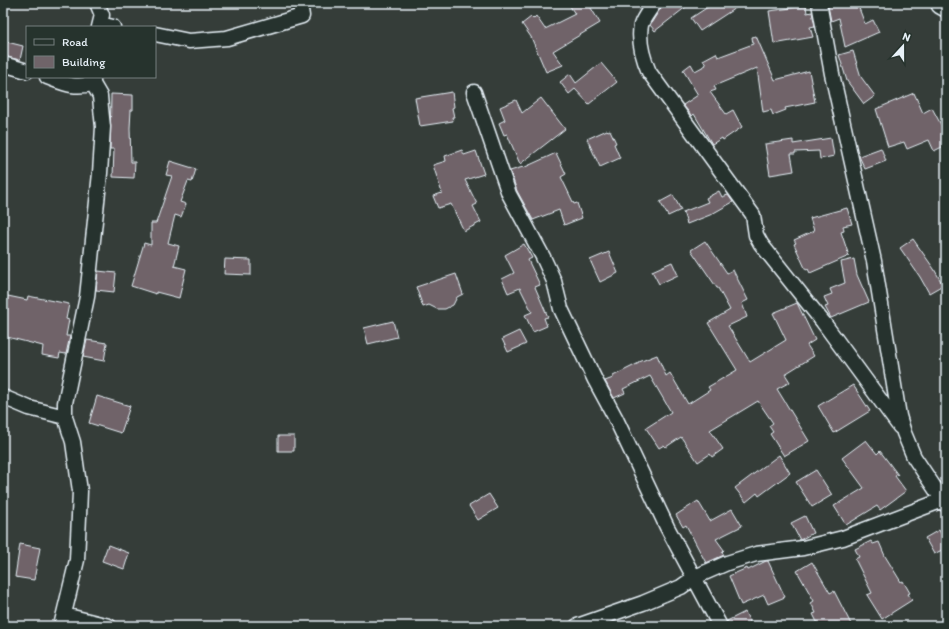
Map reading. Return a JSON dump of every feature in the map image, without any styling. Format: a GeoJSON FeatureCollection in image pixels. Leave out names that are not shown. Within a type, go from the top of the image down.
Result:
{"type":"FeatureCollection","features":[{"type":"Feature","properties":{"kind":"street"},"geometry":{"type":"LineString","coordinates":[[97,3],[102,15],[104,26]]}},
{"type":"Feature","properties":{"kind":"street"},"geometry":{"type":"LineString","coordinates":[[156,34],[189,41],[227,38],[302,16],[300,3]]}},
{"type":"Feature","properties":{"kind":"street"},"geometry":{"type":"LineString","coordinates":[[654,3],[642,24],[640,42],[643,59],[649,72],[753,215],[756,235],[761,244],[823,322],[904,433]]}},
{"type":"Feature","properties":{"kind":"street"},"geometry":{"type":"LineString","coordinates":[[577,626],[643,603],[682,587],[695,577],[728,563],[756,554],[803,548],[843,538],[944,503],[914,457],[899,416],[874,261],[832,74],[819,3]]}},
{"type":"Feature","properties":{"kind":"street"},"geometry":{"type":"LineString","coordinates":[[938,3],[939,6],[946,10]]}},
{"type":"Feature","properties":{"kind":"street"},"geometry":{"type":"LineString","coordinates":[[3,64],[26,71]]}},
{"type":"Feature","properties":{"kind":"street"},"geometry":{"type":"LineString","coordinates":[[50,78],[69,85],[80,87],[93,81],[100,96],[102,108],[103,127],[100,173],[87,297],[65,403],[65,417],[73,442],[80,491],[77,560],[62,621],[109,626]]}},
{"type":"Feature","properties":{"kind":"street"},"geometry":{"type":"LineString","coordinates":[[474,92],[509,194],[544,257],[554,281],[561,309],[595,380],[615,417],[666,526],[695,577],[720,626]]}},
{"type":"Feature","properties":{"kind":"street"},"geometry":{"type":"LineString","coordinates":[[3,397],[29,408],[65,417]]}},
{"type":"Feature","properties":{"kind":"building"},"geometry":{"type":"Polygon","coordinates":[[[568,3],[588,3],[600,23],[553,51],[563,65],[546,72],[531,37],[522,24],[531,17],[533,19],[536,16],[545,29],[575,14],[568,3]]]}},
{"type":"Feature","properties":{"kind":"building"},"geometry":{"type":"Polygon","coordinates":[[[668,3],[691,3],[655,31],[650,25],[660,9],[668,3]]]}},
{"type":"Feature","properties":{"kind":"building"},"geometry":{"type":"Polygon","coordinates":[[[714,3],[743,3],[700,31],[691,18],[714,3]]]}},
{"type":"Feature","properties":{"kind":"building"},"geometry":{"type":"Polygon","coordinates":[[[838,3],[857,3],[865,24],[873,20],[879,32],[845,47],[839,18],[831,21],[828,6],[838,3]]]}},
{"type":"Feature","properties":{"kind":"building"},"geometry":{"type":"Polygon","coordinates":[[[806,6],[807,13],[812,12],[815,26],[810,27],[813,37],[774,44],[769,11],[806,6]]]}},
{"type":"Feature","properties":{"kind":"building"},"geometry":{"type":"Polygon","coordinates":[[[756,36],[775,80],[809,71],[815,102],[785,108],[786,110],[773,115],[771,110],[763,112],[757,68],[714,86],[716,90],[710,92],[726,114],[733,110],[742,127],[723,140],[722,138],[712,144],[694,114],[692,116],[683,105],[698,95],[683,70],[691,64],[695,71],[706,65],[703,60],[716,53],[718,57],[753,44],[752,37],[756,36]]]}},
{"type":"Feature","properties":{"kind":"building"},"geometry":{"type":"Polygon","coordinates":[[[3,41],[23,46],[20,60],[3,56],[3,41]]]}},
{"type":"Feature","properties":{"kind":"building"},"geometry":{"type":"Polygon","coordinates":[[[853,51],[861,77],[875,96],[864,104],[847,81],[839,55],[853,51]]]}},
{"type":"Feature","properties":{"kind":"building"},"geometry":{"type":"Polygon","coordinates":[[[601,63],[617,82],[589,104],[575,89],[569,94],[560,82],[570,74],[576,83],[601,63]]]}},
{"type":"Feature","properties":{"kind":"building"},"geometry":{"type":"Polygon","coordinates":[[[452,92],[454,107],[452,108],[454,117],[452,117],[453,121],[420,126],[415,98],[452,92]]]}},
{"type":"Feature","properties":{"kind":"building"},"geometry":{"type":"Polygon","coordinates":[[[914,93],[923,113],[932,108],[946,134],[946,145],[934,151],[929,140],[907,149],[904,142],[888,147],[876,109],[914,93]]]}},
{"type":"Feature","properties":{"kind":"building"},"geometry":{"type":"Polygon","coordinates":[[[111,94],[133,95],[133,110],[131,110],[130,128],[131,162],[135,162],[134,178],[113,177],[114,149],[110,149],[111,94]]]}},
{"type":"Feature","properties":{"kind":"building"},"geometry":{"type":"Polygon","coordinates":[[[541,98],[565,129],[520,164],[507,134],[504,135],[499,123],[505,120],[500,107],[516,100],[522,113],[541,98]]]}},
{"type":"Feature","properties":{"kind":"building"},"geometry":{"type":"Polygon","coordinates":[[[610,130],[616,143],[614,144],[620,158],[600,167],[587,139],[610,130]]]}},
{"type":"Feature","properties":{"kind":"building"},"geometry":{"type":"Polygon","coordinates":[[[831,138],[834,156],[820,159],[819,151],[795,152],[795,154],[791,154],[794,171],[770,175],[765,144],[793,140],[793,144],[831,138]]]}},
{"type":"Feature","properties":{"kind":"building"},"geometry":{"type":"Polygon","coordinates":[[[881,148],[886,161],[865,169],[859,156],[881,148]]]}},
{"type":"Feature","properties":{"kind":"building"},"geometry":{"type":"Polygon","coordinates":[[[462,150],[464,155],[476,151],[484,174],[465,180],[477,204],[473,206],[481,222],[464,231],[451,204],[438,208],[433,196],[442,193],[433,165],[446,161],[445,156],[462,150]]]}},
{"type":"Feature","properties":{"kind":"building"},"geometry":{"type":"Polygon","coordinates":[[[556,153],[566,174],[561,177],[574,204],[577,203],[582,218],[564,225],[559,210],[533,220],[517,191],[510,171],[523,168],[556,153]]]}},
{"type":"Feature","properties":{"kind":"building"},"geometry":{"type":"Polygon","coordinates":[[[170,161],[196,169],[192,182],[188,181],[180,202],[186,204],[181,217],[175,215],[168,243],[179,246],[174,266],[186,269],[179,298],[156,292],[156,294],[131,286],[144,243],[151,245],[151,223],[156,223],[172,176],[166,175],[170,161]]]}},
{"type":"Feature","properties":{"kind":"building"},"geometry":{"type":"Polygon","coordinates":[[[719,191],[722,197],[728,195],[733,202],[710,215],[687,224],[683,212],[708,202],[706,198],[719,191]]]}},
{"type":"Feature","properties":{"kind":"building"},"geometry":{"type":"Polygon","coordinates":[[[673,195],[681,210],[668,216],[660,202],[673,195]]]}},
{"type":"Feature","properties":{"kind":"building"},"geometry":{"type":"Polygon","coordinates":[[[847,208],[852,224],[843,226],[844,231],[841,232],[849,256],[810,273],[808,269],[806,270],[794,244],[796,243],[794,240],[814,231],[810,218],[847,208]]]}},
{"type":"Feature","properties":{"kind":"building"},"geometry":{"type":"Polygon","coordinates":[[[913,239],[934,269],[943,285],[929,293],[900,248],[913,239]]]}},
{"type":"Feature","properties":{"kind":"building"},"geometry":{"type":"Polygon","coordinates":[[[705,241],[727,273],[733,270],[748,300],[742,303],[747,317],[728,326],[750,362],[786,340],[773,313],[797,303],[815,340],[807,345],[814,356],[785,374],[790,382],[777,389],[809,441],[784,456],[770,434],[773,432],[769,426],[773,423],[758,401],[710,430],[723,449],[712,457],[710,454],[698,462],[681,437],[666,447],[664,445],[659,448],[646,428],[671,412],[650,376],[623,389],[625,393],[614,398],[605,381],[613,378],[613,376],[639,362],[657,355],[666,376],[670,373],[688,404],[710,390],[708,387],[737,370],[708,323],[730,310],[718,288],[691,250],[705,241]]]}},
{"type":"Feature","properties":{"kind":"building"},"geometry":{"type":"Polygon","coordinates":[[[524,244],[532,258],[528,260],[540,285],[535,287],[548,317],[544,318],[547,326],[533,332],[525,315],[532,312],[520,288],[508,293],[502,279],[514,273],[505,255],[524,244]]]}},
{"type":"Feature","properties":{"kind":"building"},"geometry":{"type":"Polygon","coordinates":[[[609,252],[618,273],[600,282],[590,260],[609,252]]]}},
{"type":"Feature","properties":{"kind":"building"},"geometry":{"type":"Polygon","coordinates":[[[225,259],[251,260],[251,275],[224,274],[225,259]]]}},
{"type":"Feature","properties":{"kind":"building"},"geometry":{"type":"Polygon","coordinates":[[[854,259],[857,275],[869,302],[831,318],[825,307],[828,306],[824,297],[832,294],[830,289],[845,283],[841,262],[854,259]]]}},
{"type":"Feature","properties":{"kind":"building"},"geometry":{"type":"Polygon","coordinates":[[[672,262],[678,275],[659,284],[652,271],[672,262]]]}},
{"type":"Feature","properties":{"kind":"building"},"geometry":{"type":"Polygon","coordinates":[[[98,271],[116,273],[114,292],[96,290],[98,271]]]}},
{"type":"Feature","properties":{"kind":"building"},"geometry":{"type":"Polygon","coordinates":[[[456,274],[463,294],[457,297],[453,305],[445,309],[437,309],[429,305],[423,307],[416,287],[456,274]]]}},
{"type":"Feature","properties":{"kind":"building"},"geometry":{"type":"Polygon","coordinates":[[[3,295],[27,300],[28,296],[69,304],[66,319],[69,320],[66,336],[70,336],[66,354],[60,353],[59,358],[42,355],[43,346],[3,336],[3,295]]]}},
{"type":"Feature","properties":{"kind":"building"},"geometry":{"type":"Polygon","coordinates":[[[393,321],[397,337],[368,344],[364,328],[393,321]]]}},
{"type":"Feature","properties":{"kind":"building"},"geometry":{"type":"Polygon","coordinates":[[[519,331],[526,344],[508,352],[502,339],[519,331]]]}},
{"type":"Feature","properties":{"kind":"building"},"geometry":{"type":"Polygon","coordinates":[[[87,340],[107,343],[104,361],[83,357],[87,340]]]}},
{"type":"Feature","properties":{"kind":"building"},"geometry":{"type":"Polygon","coordinates":[[[853,385],[870,411],[834,433],[818,406],[853,385]]]}},
{"type":"Feature","properties":{"kind":"building"},"geometry":{"type":"Polygon","coordinates":[[[97,396],[130,406],[121,433],[89,423],[97,396]]]}},
{"type":"Feature","properties":{"kind":"building"},"geometry":{"type":"Polygon","coordinates":[[[278,436],[294,436],[294,451],[278,451],[278,436]]]}},
{"type":"Feature","properties":{"kind":"building"},"geometry":{"type":"Polygon","coordinates":[[[866,440],[877,454],[880,451],[898,475],[895,476],[906,491],[880,510],[877,506],[846,525],[834,506],[864,488],[842,458],[866,440]]]}},
{"type":"Feature","properties":{"kind":"building"},"geometry":{"type":"Polygon","coordinates":[[[779,455],[790,473],[759,496],[757,493],[746,502],[735,488],[779,455]]]}},
{"type":"Feature","properties":{"kind":"building"},"geometry":{"type":"Polygon","coordinates":[[[816,470],[832,495],[812,507],[796,482],[816,470]]]}},
{"type":"Feature","properties":{"kind":"building"},"geometry":{"type":"Polygon","coordinates":[[[489,494],[498,508],[478,520],[469,506],[489,494]]]}},
{"type":"Feature","properties":{"kind":"building"},"geometry":{"type":"Polygon","coordinates":[[[698,501],[710,521],[732,509],[742,526],[716,539],[724,550],[722,552],[724,555],[706,563],[686,525],[683,527],[676,515],[698,501]]]}},
{"type":"Feature","properties":{"kind":"building"},"geometry":{"type":"Polygon","coordinates":[[[805,516],[813,533],[800,540],[791,523],[805,516]]]}},
{"type":"Feature","properties":{"kind":"building"},"geometry":{"type":"Polygon","coordinates":[[[939,530],[946,543],[946,548],[934,554],[925,538],[939,530]]]}},
{"type":"Feature","properties":{"kind":"building"},"geometry":{"type":"Polygon","coordinates":[[[871,541],[873,544],[879,542],[885,556],[901,582],[903,581],[910,593],[908,594],[912,600],[882,619],[867,595],[872,593],[855,559],[859,557],[855,549],[871,541]]]}},
{"type":"Feature","properties":{"kind":"building"},"geometry":{"type":"Polygon","coordinates":[[[20,544],[40,548],[34,580],[15,577],[20,544]]]}},
{"type":"Feature","properties":{"kind":"building"},"geometry":{"type":"Polygon","coordinates":[[[108,545],[129,553],[124,569],[102,561],[108,545]]]}},
{"type":"Feature","properties":{"kind":"building"},"geometry":{"type":"Polygon","coordinates":[[[768,561],[785,597],[768,604],[764,595],[741,605],[729,576],[747,568],[748,570],[768,561]]]}},
{"type":"Feature","properties":{"kind":"building"},"geometry":{"type":"Polygon","coordinates":[[[812,562],[830,593],[834,591],[852,626],[819,626],[813,614],[816,613],[811,603],[814,601],[797,571],[812,562]]]}},
{"type":"Feature","properties":{"kind":"building"},"geometry":{"type":"Polygon","coordinates":[[[745,612],[752,626],[728,626],[727,621],[745,612]]]}}]}
